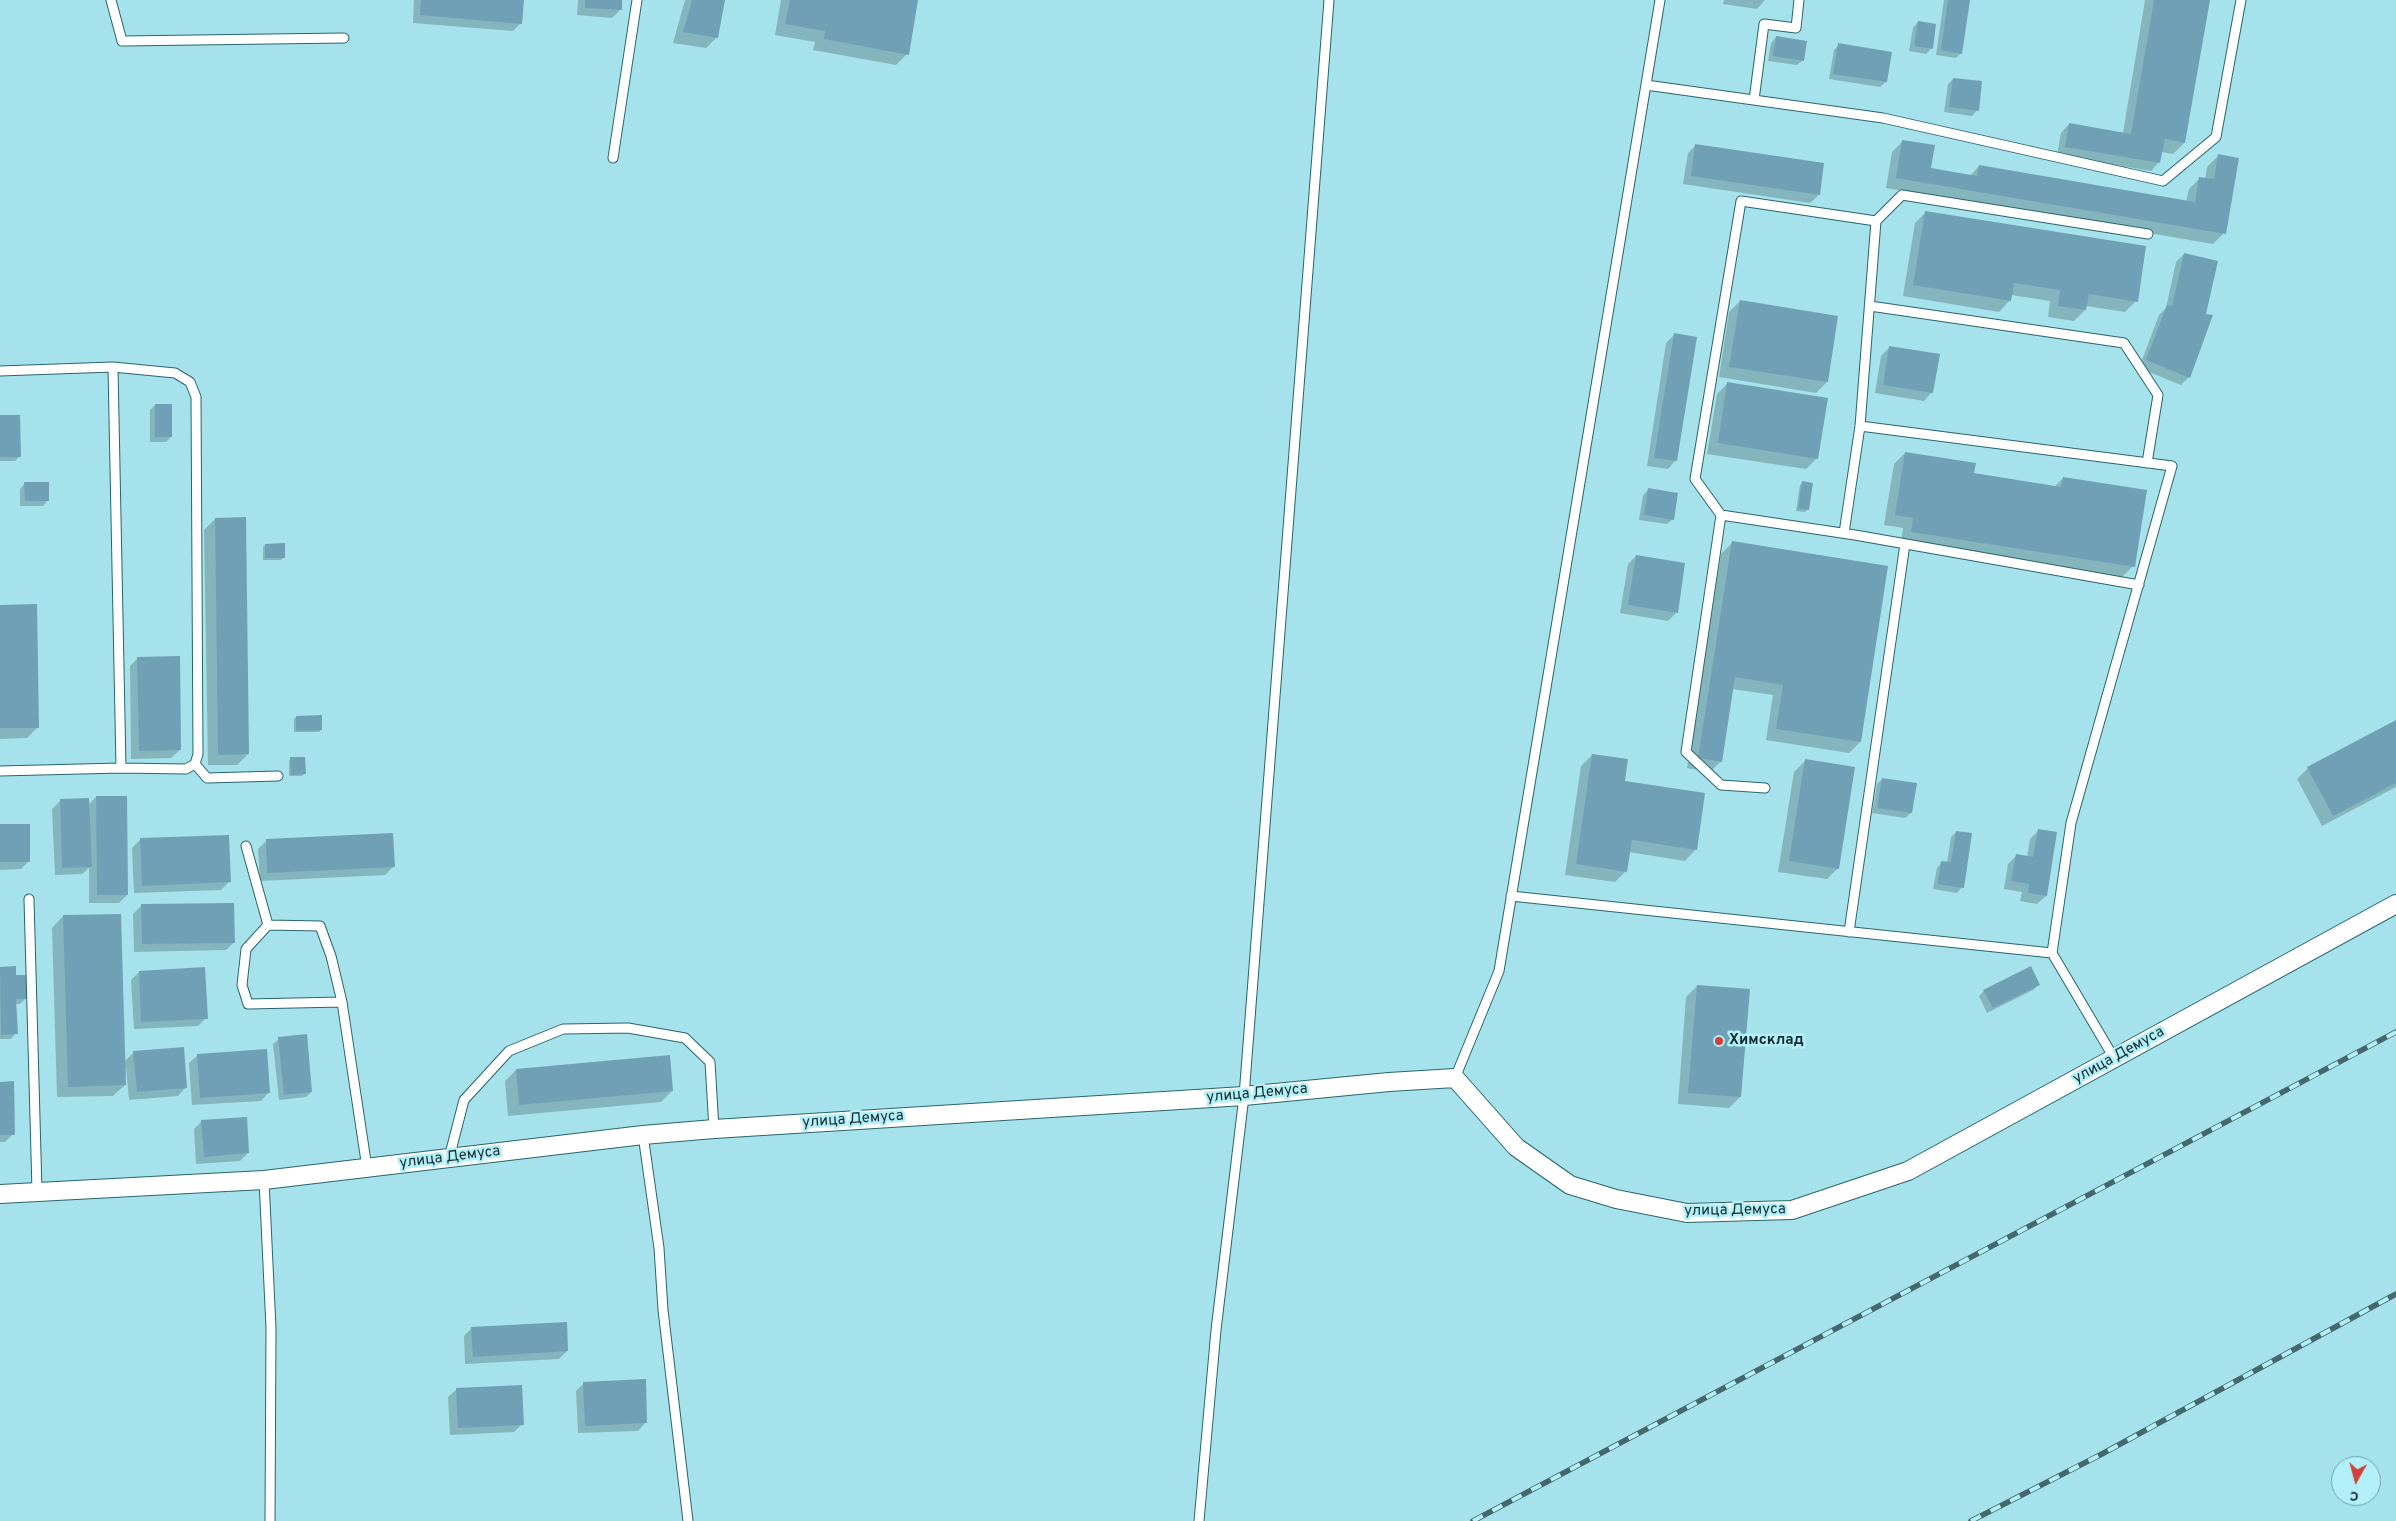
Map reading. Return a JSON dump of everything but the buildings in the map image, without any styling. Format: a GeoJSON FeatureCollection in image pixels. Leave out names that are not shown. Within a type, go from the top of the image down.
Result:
{"type":"FeatureCollection","features":[{"type":"Feature","properties":{"kind":"street","name":"улица Демуса"},"geometry":{"type":"LineString","coordinates":[[0,1194],[264,1180],[643,1135],[714,1129],[1244,1096],[1389,1082],[1456,1078],[1516,1146],[1570,1184],[1616,1199],[1687,1213],[1792,1210],[1908,1171],[2396,904]]}},
{"type":"Feature","properties":{"kind":"lane"},"geometry":{"type":"LineString","coordinates":[[111,0],[122,41],[344,38]]}},
{"type":"Feature","properties":{"kind":"lane"},"geometry":{"type":"LineString","coordinates":[[613,158],[637,0]]}},
{"type":"Feature","properties":{"kind":"lane"},"geometry":{"type":"LineString","coordinates":[[1199,1521],[1216,1330],[1244,1096],[1329,0]]}},
{"type":"Feature","properties":{"kind":"lane"},"geometry":{"type":"LineString","coordinates":[[1456,1078],[1499,971],[1660,0]]}},
{"type":"Feature","properties":{"kind":"lane"},"geometry":{"type":"LineString","coordinates":[[1754,100],[1764,24],[1796,28],[1799,0]]}},
{"type":"Feature","properties":{"kind":"lane"},"geometry":{"type":"LineString","coordinates":[[1646,85],[1882,118],[2163,181],[2216,137],[2240,0]]}},
{"type":"Feature","properties":{"kind":"lane"},"geometry":{"type":"LineString","coordinates":[[1844,534],[1860,426],[1876,221],[1902,195],[2148,234]]}},
{"type":"Feature","properties":{"kind":"lane"},"geometry":{"type":"LineString","coordinates":[[1765,788],[1721,785],[1686,752],[1720,515],[1694,479],[1741,201],[1876,221]]}},
{"type":"Feature","properties":{"kind":"lane"},"geometry":{"type":"LineString","coordinates":[[1870,306],[2124,342],[2158,395],[2147,463]]}},
{"type":"Feature","properties":{"kind":"lane"},"geometry":{"type":"LineString","coordinates":[[113,367],[121,768]]}},
{"type":"Feature","properties":{"kind":"lane"},"geometry":{"type":"LineString","coordinates":[[0,371],[113,367],[175,373],[190,382],[196,397],[198,754],[195,764],[186,769],[0,770]]}},
{"type":"Feature","properties":{"kind":"lane"},"geometry":{"type":"LineString","coordinates":[[1860,426],[2172,466],[2070,823],[2052,953],[2114,1058]]}},
{"type":"Feature","properties":{"kind":"lane"},"geometry":{"type":"LineString","coordinates":[[1720,515],[1905,544],[2138,585]]}},
{"type":"Feature","properties":{"kind":"lane"},"geometry":{"type":"LineString","coordinates":[[1849,932],[1905,544]]}},
{"type":"Feature","properties":{"kind":"lane"},"geometry":{"type":"LineString","coordinates":[[195,764],[207,778],[278,776]]}},
{"type":"Feature","properties":{"kind":"lane"},"geometry":{"type":"LineString","coordinates":[[246,846],[268,925]]}},
{"type":"Feature","properties":{"kind":"lane"},"geometry":{"type":"LineString","coordinates":[[1511,896],[2052,953]]}},
{"type":"Feature","properties":{"kind":"lane"},"geometry":{"type":"LineString","coordinates":[[29,899],[37,1191]]}},
{"type":"Feature","properties":{"kind":"lane"},"geometry":{"type":"LineString","coordinates":[[342,1002],[248,1004],[242,985],[246,949],[268,925],[320,926],[331,956],[342,1002],[367,1168]]}},
{"type":"Feature","properties":{"kind":"lane"},"geometry":{"type":"LineString","coordinates":[[449,1158],[464,1100],[510,1051],[563,1029],[628,1028],[685,1038],[710,1062],[714,1129]]}},
{"type":"Feature","properties":{"kind":"lane"},"geometry":{"type":"LineString","coordinates":[[643,1135],[659,1248],[663,1310],[688,1521]]}},
{"type":"Feature","properties":{"kind":"lane"},"geometry":{"type":"LineString","coordinates":[[264,1180],[271,1328],[270,1521]]}},
{"type":"Feature","properties":{"kind":"railway"},"geometry":{"type":"LineString","coordinates":[[1473,1521],[2396,1032]]}},
{"type":"Feature","properties":{"kind":"railway"},"geometry":{"type":"LineString","coordinates":[[1971,1521],[2100,1455],[2396,1294]]}},
{"type":"Feature","properties":{"kind":"place","name":"Химсклад"},"geometry":{"type":"Point","coordinates":[1719,1041]}}]}
